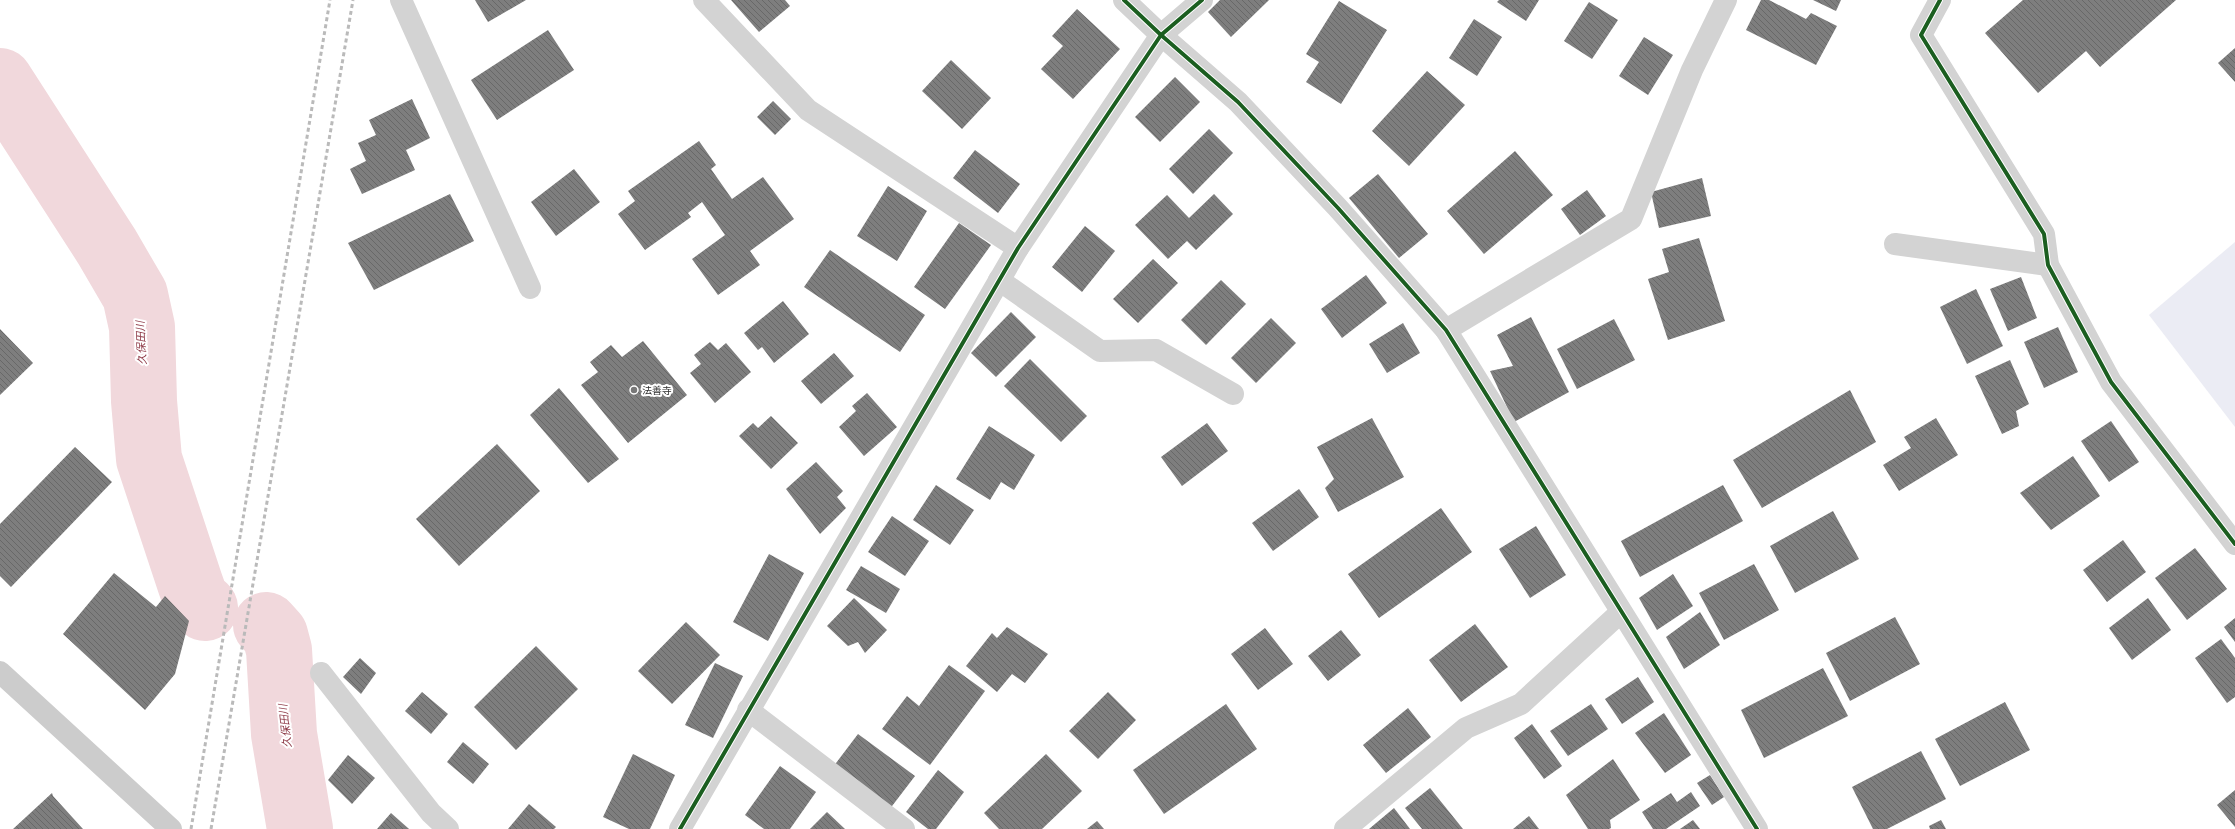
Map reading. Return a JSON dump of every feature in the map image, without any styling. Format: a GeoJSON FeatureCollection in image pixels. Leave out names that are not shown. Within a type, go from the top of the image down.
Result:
{"type":"FeatureCollection","features":[{"type":"Feature","properties":{"kind":"street"},"geometry":{"type":"LineString","coordinates":[[401,0],[530,288]]}},
{"type":"Feature","properties":{"kind":"street"},"geometry":{"type":"LineString","coordinates":[[704,0],[808,110],[1018,248]]}},
{"type":"Feature","properties":{"kind":"street"},"geometry":{"type":"LineString","coordinates":[[1124,0],[1161,35],[1238,102],[1338,208],[1446,330],[1757,829]]}},
{"type":"Feature","properties":{"kind":"street"},"geometry":{"type":"LineString","coordinates":[[680,829],[1018,248],[1161,35],[1202,0]]}},
{"type":"Feature","properties":{"kind":"street"},"geometry":{"type":"LineString","coordinates":[[1446,330],[1631,219],[1692,70],[1726,0]]}},
{"type":"Feature","properties":{"kind":"street"},"geometry":{"type":"LineString","coordinates":[[1940,0],[1921,35],[2044,234],[2048,265],[2111,382],[2235,544]]}},
{"type":"Feature","properties":{"kind":"street"},"geometry":{"type":"LineString","coordinates":[[1895,244],[2048,265]]}},
{"type":"Feature","properties":{"kind":"street"},"geometry":{"type":"LineString","coordinates":[[999,280],[1100,352],[1156,350],[1233,394]]}},
{"type":"Feature","properties":{"kind":"street"},"geometry":{"type":"LineString","coordinates":[[1345,829],[1466,728],[1521,704],[1621,612]]}},
{"type":"Feature","properties":{"kind":"street"},"geometry":{"type":"LineString","coordinates":[[0,672],[171,829]]}},
{"type":"Feature","properties":{"kind":"street"},"geometry":{"type":"LineString","coordinates":[[321,673],[431,813],[448,829]]}},
{"type":"Feature","properties":{"kind":"street"},"geometry":{"type":"LineString","coordinates":[[748,710],[904,829]]}},
{"type":"Feature","properties":{"kind":"shaded area"},"geometry":{"type":"Polygon","coordinates":[[[2235,242],[2235,427],[2149,315],[2235,242]]]}},
{"type":"Feature","properties":{"kind":"building"},"geometry":{"type":"Polygon","coordinates":[[[475,0],[526,0],[488,22],[475,0]]]}},
{"type":"Feature","properties":{"kind":"building"},"geometry":{"type":"Polygon","coordinates":[[[731,0],[785,0],[790,6],[759,32],[731,0]]]}},
{"type":"Feature","properties":{"kind":"building"},"geometry":{"type":"Polygon","coordinates":[[[1220,0],[1269,0],[1231,37],[1208,12],[1220,0]]]}},
{"type":"Feature","properties":{"kind":"building"},"geometry":{"type":"Polygon","coordinates":[[[1499,0],[1539,0],[1526,21],[1497,2],[1499,0]]]}},
{"type":"Feature","properties":{"kind":"building"},"geometry":{"type":"Polygon","coordinates":[[[1761,0],[1769,0],[1806,19],[1811,13],[1837,26],[1816,65],[1746,30],[1761,0]]]}},
{"type":"Feature","properties":{"kind":"building"},"geometry":{"type":"Polygon","coordinates":[[[1813,0],[1841,0],[1836,11],[1813,0]]]}},
{"type":"Feature","properties":{"kind":"building"},"geometry":{"type":"Polygon","coordinates":[[[2023,0],[2176,0],[2100,67],[2086,51],[2038,93],[1985,33],[2023,0]]]}},
{"type":"Feature","properties":{"kind":"building"},"geometry":{"type":"Polygon","coordinates":[[[1339,1],[1387,30],[1341,104],[1306,82],[1319,62],[1306,54],[1339,1]]]}},
{"type":"Feature","properties":{"kind":"building"},"geometry":{"type":"Polygon","coordinates":[[[1589,2],[1618,20],[1592,59],[1564,41],[1589,2]]]}},
{"type":"Feature","properties":{"kind":"building"},"geometry":{"type":"Polygon","coordinates":[[[1077,9],[1120,49],[1073,99],[1041,69],[1063,46],[1052,36],[1077,9]]]}},
{"type":"Feature","properties":{"kind":"building"},"geometry":{"type":"Polygon","coordinates":[[[1474,19],[1502,37],[1477,76],[1449,58],[1474,19]]]}},
{"type":"Feature","properties":{"kind":"building"},"geometry":{"type":"Polygon","coordinates":[[[548,30],[574,70],[497,120],[471,80],[548,30]]]}},
{"type":"Feature","properties":{"kind":"building"},"geometry":{"type":"Polygon","coordinates":[[[1644,37],[1673,55],[1648,95],[1619,76],[1644,37]]]}},
{"type":"Feature","properties":{"kind":"building"},"geometry":{"type":"Polygon","coordinates":[[[2235,48],[2235,82],[2218,63],[2235,48]]]}},
{"type":"Feature","properties":{"kind":"building"},"geometry":{"type":"Polygon","coordinates":[[[951,60],[991,98],[962,129],[922,91],[951,60]]]}},
{"type":"Feature","properties":{"kind":"building"},"geometry":{"type":"Polygon","coordinates":[[[1427,71],[1465,105],[1409,166],[1372,131],[1427,71]]]}},
{"type":"Feature","properties":{"kind":"building"},"geometry":{"type":"Polygon","coordinates":[[[1175,77],[1200,102],[1160,142],[1135,117],[1175,77]]]}},
{"type":"Feature","properties":{"kind":"building"},"geometry":{"type":"Polygon","coordinates":[[[412,99],[430,138],[406,150],[415,170],[362,194],[350,169],[366,161],[358,143],[376,135],[369,120],[412,99]]]}},
{"type":"Feature","properties":{"kind":"building"},"geometry":{"type":"Polygon","coordinates":[[[773,101],[791,119],[775,135],[757,117],[773,101]]]}},
{"type":"Feature","properties":{"kind":"building"},"geometry":{"type":"Polygon","coordinates":[[[1209,129],[1233,153],[1193,194],[1169,169],[1209,129]]]}},
{"type":"Feature","properties":{"kind":"building"},"geometry":{"type":"Polygon","coordinates":[[[699,141],[716,165],[711,169],[732,199],[763,177],[794,219],[750,251],[760,265],[718,295],[692,259],[725,235],[702,202],[688,213],[691,217],[645,250],[618,214],[635,201],[628,191],[699,141]]]}},
{"type":"Feature","properties":{"kind":"building"},"geometry":{"type":"Polygon","coordinates":[[[975,150],[1020,184],[998,213],[953,178],[975,150]]]}},
{"type":"Feature","properties":{"kind":"building"},"geometry":{"type":"Polygon","coordinates":[[[1515,151],[1553,195],[1484,254],[1447,211],[1515,151]]]}},
{"type":"Feature","properties":{"kind":"building"},"geometry":{"type":"Polygon","coordinates":[[[574,169],[600,202],[556,236],[531,202],[574,169]]]}},
{"type":"Feature","properties":{"kind":"building"},"geometry":{"type":"Polygon","coordinates":[[[1378,174],[1428,234],[1399,258],[1349,198],[1378,174]]]}},
{"type":"Feature","properties":{"kind":"building"},"geometry":{"type":"Polygon","coordinates":[[[1702,178],[1711,216],[1659,228],[1651,192],[1702,178]]]}},
{"type":"Feature","properties":{"kind":"building"},"geometry":{"type":"Polygon","coordinates":[[[888,186],[927,211],[897,261],[857,236],[888,186]]]}},
{"type":"Feature","properties":{"kind":"building"},"geometry":{"type":"Polygon","coordinates":[[[1587,190],[1606,216],[1580,235],[1561,209],[1587,190]]]}},
{"type":"Feature","properties":{"kind":"building"},"geometry":{"type":"Polygon","coordinates":[[[450,194],[474,241],[374,290],[348,243],[450,194]]]}},
{"type":"Feature","properties":{"kind":"building"},"geometry":{"type":"Polygon","coordinates":[[[1214,194],[1233,214],[1196,250],[1187,241],[1168,259],[1135,225],[1167,195],[1189,218],[1214,194]]]}},
{"type":"Feature","properties":{"kind":"building"},"geometry":{"type":"Polygon","coordinates":[[[959,223],[991,245],[945,309],[914,287],[959,223]]]}},
{"type":"Feature","properties":{"kind":"building"},"geometry":{"type":"Polygon","coordinates":[[[1085,226],[1115,251],[1082,292],[1052,267],[1085,226]]]}},
{"type":"Feature","properties":{"kind":"building"},"geometry":{"type":"Polygon","coordinates":[[[1699,238],[1725,321],[1668,340],[1648,279],[1669,272],[1662,249],[1699,238]]]}},
{"type":"Feature","properties":{"kind":"building"},"geometry":{"type":"Polygon","coordinates":[[[830,250],[925,315],[900,352],[804,287],[830,250]]]}},
{"type":"Feature","properties":{"kind":"building"},"geometry":{"type":"Polygon","coordinates":[[[1153,259],[1178,283],[1138,323],[1113,299],[1153,259]]]}},
{"type":"Feature","properties":{"kind":"building"},"geometry":{"type":"Polygon","coordinates":[[[1366,275],[1387,303],[1342,338],[1321,309],[1366,275]]]}},
{"type":"Feature","properties":{"kind":"building"},"geometry":{"type":"Polygon","coordinates":[[[2021,277],[2037,318],[2008,331],[1990,289],[2021,277]]]}},
{"type":"Feature","properties":{"kind":"building"},"geometry":{"type":"Polygon","coordinates":[[[1221,280],[1246,304],[1206,345],[1181,320],[1221,280]]]}},
{"type":"Feature","properties":{"kind":"building"},"geometry":{"type":"Polygon","coordinates":[[[1976,289],[2003,346],[1967,364],[1940,307],[1976,289]]]}},
{"type":"Feature","properties":{"kind":"building"},"geometry":{"type":"Polygon","coordinates":[[[783,301],[809,334],[774,363],[762,347],[758,350],[744,333],[783,301]]]}},
{"type":"Feature","properties":{"kind":"building"},"geometry":{"type":"Polygon","coordinates":[[[1011,312],[1036,337],[996,377],[971,353],[1011,312]]]}},
{"type":"Feature","properties":{"kind":"building"},"geometry":{"type":"Polygon","coordinates":[[[1531,317],[1569,392],[1514,422],[1490,371],[1513,366],[1497,335],[1531,317]]]}},
{"type":"Feature","properties":{"kind":"building"},"geometry":{"type":"Polygon","coordinates":[[[1271,318],[1296,343],[1256,383],[1231,358],[1271,318]]]}},
{"type":"Feature","properties":{"kind":"building"},"geometry":{"type":"Polygon","coordinates":[[[1614,319],[1635,360],[1577,389],[1557,349],[1614,319]]]}},
{"type":"Feature","properties":{"kind":"building"},"geometry":{"type":"Polygon","coordinates":[[[1403,323],[1420,353],[1387,373],[1369,344],[1403,323]]]}},
{"type":"Feature","properties":{"kind":"building"},"geometry":{"type":"Polygon","coordinates":[[[2058,327],[2078,372],[2044,388],[2024,342],[2058,327]]]}},
{"type":"Feature","properties":{"kind":"building"},"geometry":{"type":"Polygon","coordinates":[[[0,329],[33,363],[0,395],[0,329]]]}},
{"type":"Feature","properties":{"kind":"building","name":"法善寺"},"geometry":{"type":"Polygon","coordinates":[[[643,341],[687,395],[628,443],[581,385],[598,372],[590,362],[611,345],[622,357],[643,341]]]}},
{"type":"Feature","properties":{"kind":"building"},"geometry":{"type":"Polygon","coordinates":[[[710,342],[718,350],[726,343],[751,372],[715,403],[690,373],[701,364],[694,355],[710,342]]]}},
{"type":"Feature","properties":{"kind":"building"},"geometry":{"type":"Polygon","coordinates":[[[834,353],[854,376],[821,404],[801,381],[834,353]]]}},
{"type":"Feature","properties":{"kind":"building"},"geometry":{"type":"Polygon","coordinates":[[[1030,359],[1087,416],[1061,442],[1004,386],[1030,359]]]}},
{"type":"Feature","properties":{"kind":"building"},"geometry":{"type":"Polygon","coordinates":[[[2010,360],[2029,404],[2016,411],[2019,426],[2002,434],[1975,376],[2010,360]]]}},
{"type":"Feature","properties":{"kind":"building"},"geometry":{"type":"Polygon","coordinates":[[[559,388],[619,459],[588,483],[530,415],[559,388]]]}},
{"type":"Feature","properties":{"kind":"building"},"geometry":{"type":"Polygon","coordinates":[[[1850,390],[1876,442],[1762,508],[1733,460],[1850,390]]]}},
{"type":"Feature","properties":{"kind":"building"},"geometry":{"type":"Polygon","coordinates":[[[867,393],[897,427],[864,456],[839,427],[856,411],[852,406],[867,393]]]}},
{"type":"Feature","properties":{"kind":"building"},"geometry":{"type":"Polygon","coordinates":[[[771,416],[798,443],[771,469],[739,436],[753,423],[758,428],[771,416]]]}},
{"type":"Feature","properties":{"kind":"building"},"geometry":{"type":"Polygon","coordinates":[[[1372,418],[1404,477],[1338,512],[1325,488],[1334,479],[1317,447],[1372,418]]]}},
{"type":"Feature","properties":{"kind":"building"},"geometry":{"type":"Polygon","coordinates":[[[1936,418],[1958,455],[1899,491],[1883,465],[1911,448],[1904,437],[1936,418]]]}},
{"type":"Feature","properties":{"kind":"building"},"geometry":{"type":"Polygon","coordinates":[[[2111,421],[2139,462],[2109,482],[2081,441],[2111,421]]]}},
{"type":"Feature","properties":{"kind":"building"},"geometry":{"type":"Polygon","coordinates":[[[1207,423],[1228,451],[1182,486],[1161,457],[1207,423]]]}},
{"type":"Feature","properties":{"kind":"building"},"geometry":{"type":"Polygon","coordinates":[[[989,426],[1035,455],[1014,490],[1001,482],[990,500],[956,479],[989,426]]]}},
{"type":"Feature","properties":{"kind":"building"},"geometry":{"type":"Polygon","coordinates":[[[497,444],[540,491],[459,566],[416,519],[497,444]]]}},
{"type":"Feature","properties":{"kind":"building"},"geometry":{"type":"Polygon","coordinates":[[[75,447],[112,482],[11,587],[0,576],[0,524],[75,447]]]}},
{"type":"Feature","properties":{"kind":"building"},"geometry":{"type":"Polygon","coordinates":[[[2073,456],[2100,496],[2051,530],[2020,493],[2073,456]]]}},
{"type":"Feature","properties":{"kind":"building"},"geometry":{"type":"Polygon","coordinates":[[[816,462],[843,491],[837,497],[846,508],[820,534],[786,489],[816,462]]]}},
{"type":"Feature","properties":{"kind":"building"},"geometry":{"type":"Polygon","coordinates":[[[936,485],[974,510],[950,545],[913,520],[936,485]]]}},
{"type":"Feature","properties":{"kind":"building"},"geometry":{"type":"Polygon","coordinates":[[[1723,485],[1743,521],[1640,577],[1621,541],[1723,485]]]}},
{"type":"Feature","properties":{"kind":"building"},"geometry":{"type":"Polygon","coordinates":[[[1299,489],[1319,517],[1273,551],[1252,523],[1299,489]]]}},
{"type":"Feature","properties":{"kind":"building"},"geometry":{"type":"Polygon","coordinates":[[[1441,508],[1472,552],[1379,618],[1348,574],[1441,508]]]}},
{"type":"Feature","properties":{"kind":"building"},"geometry":{"type":"Polygon","coordinates":[[[1833,511],[1859,559],[1795,593],[1770,546],[1833,511]]]}},
{"type":"Feature","properties":{"kind":"building"},"geometry":{"type":"Polygon","coordinates":[[[892,516],[929,541],[905,576],[868,552],[892,516]]]}},
{"type":"Feature","properties":{"kind":"building"},"geometry":{"type":"Polygon","coordinates":[[[1536,526],[1566,575],[1530,598],[1499,549],[1536,526]]]}},
{"type":"Feature","properties":{"kind":"building"},"geometry":{"type":"Polygon","coordinates":[[[2123,540],[2146,572],[2107,602],[2083,570],[2123,540]]]}},
{"type":"Feature","properties":{"kind":"building"},"geometry":{"type":"Polygon","coordinates":[[[2195,548],[2227,589],[2187,620],[2155,578],[2195,548]]]}},
{"type":"Feature","properties":{"kind":"building"},"geometry":{"type":"Polygon","coordinates":[[[769,554],[804,573],[768,641],[733,622],[769,554]]]}},
{"type":"Feature","properties":{"kind":"building"},"geometry":{"type":"Polygon","coordinates":[[[1754,564],[1779,610],[1724,640],[1699,593],[1754,564]]]}},
{"type":"Feature","properties":{"kind":"building"},"geometry":{"type":"Polygon","coordinates":[[[861,566],[900,589],[886,613],[846,590],[861,566]]]}},
{"type":"Feature","properties":{"kind":"building"},"geometry":{"type":"Polygon","coordinates":[[[114,573],[156,607],[165,596],[189,621],[175,674],[145,710],[63,634],[114,573]]]}},
{"type":"Feature","properties":{"kind":"building"},"geometry":{"type":"Polygon","coordinates":[[[1673,574],[1693,606],[1657,630],[1639,598],[1673,574]]]}},
{"type":"Feature","properties":{"kind":"building"},"geometry":{"type":"Polygon","coordinates":[[[854,598],[887,630],[865,653],[858,642],[848,646],[827,626],[854,598]]]}},
{"type":"Feature","properties":{"kind":"building"},"geometry":{"type":"Polygon","coordinates":[[[2148,598],[2171,630],[2132,660],[2109,628],[2148,598]]]}},
{"type":"Feature","properties":{"kind":"building"},"geometry":{"type":"Polygon","coordinates":[[[1700,612],[1720,645],[1684,669],[1666,637],[1700,612]]]}},
{"type":"Feature","properties":{"kind":"building"},"geometry":{"type":"Polygon","coordinates":[[[1895,617],[1920,664],[1850,701],[1826,653],[1895,617]]]}},
{"type":"Feature","properties":{"kind":"building"},"geometry":{"type":"Polygon","coordinates":[[[2235,618],[2235,642],[2224,627],[2235,618]]]}},
{"type":"Feature","properties":{"kind":"building"},"geometry":{"type":"Polygon","coordinates":[[[686,622],[720,655],[672,704],[638,671],[686,622]]]}},
{"type":"Feature","properties":{"kind":"building"},"geometry":{"type":"Polygon","coordinates":[[[1475,624],[1508,667],[1461,702],[1429,660],[1475,624]]]}},
{"type":"Feature","properties":{"kind":"building"},"geometry":{"type":"Polygon","coordinates":[[[1007,627],[1048,654],[1025,683],[1012,674],[997,692],[966,666],[992,633],[997,638],[1007,627]]]}},
{"type":"Feature","properties":{"kind":"building"},"geometry":{"type":"Polygon","coordinates":[[[1265,628],[1293,664],[1258,690],[1231,654],[1265,628]]]}},
{"type":"Feature","properties":{"kind":"building"},"geometry":{"type":"Polygon","coordinates":[[[1341,630],[1361,655],[1328,681],[1308,656],[1341,630]]]}},
{"type":"Feature","properties":{"kind":"building"},"geometry":{"type":"Polygon","coordinates":[[[2221,639],[2235,658],[2235,697],[2227,703],[2195,658],[2221,639]]]}},
{"type":"Feature","properties":{"kind":"building"},"geometry":{"type":"Polygon","coordinates":[[[536,646],[578,689],[516,750],[474,707],[536,646]]]}},
{"type":"Feature","properties":{"kind":"building"},"geometry":{"type":"Polygon","coordinates":[[[360,658],[376,673],[361,694],[343,677],[360,658]]]}},
{"type":"Feature","properties":{"kind":"building"},"geometry":{"type":"Polygon","coordinates":[[[715,663],[743,676],[713,738],[685,725],[715,663]]]}},
{"type":"Feature","properties":{"kind":"building"},"geometry":{"type":"Polygon","coordinates":[[[949,665],[985,691],[930,765],[882,729],[907,696],[919,706],[949,665]]]}},
{"type":"Feature","properties":{"kind":"building"},"geometry":{"type":"Polygon","coordinates":[[[1823,668],[1848,716],[1764,758],[1741,710],[1823,668]]]}},
{"type":"Feature","properties":{"kind":"building"},"geometry":{"type":"Polygon","coordinates":[[[1638,677],[1654,702],[1622,724],[1605,699],[1638,677]]]}},
{"type":"Feature","properties":{"kind":"building"},"geometry":{"type":"Polygon","coordinates":[[[422,692],[448,714],[431,734],[405,711],[422,692]]]}},
{"type":"Feature","properties":{"kind":"building"},"geometry":{"type":"Polygon","coordinates":[[[1108,692],[1136,720],[1098,759],[1069,731],[1108,692]]]}},
{"type":"Feature","properties":{"kind":"building"},"geometry":{"type":"Polygon","coordinates":[[[2005,702],[2030,750],[1960,786],[1935,739],[2005,702]]]}},
{"type":"Feature","properties":{"kind":"building"},"geometry":{"type":"Polygon","coordinates":[[[1226,704],[1257,749],[1164,814],[1133,770],[1226,704]]]}},
{"type":"Feature","properties":{"kind":"building"},"geometry":{"type":"Polygon","coordinates":[[[1591,704],[1608,729],[1568,756],[1550,731],[1591,704]]]}},
{"type":"Feature","properties":{"kind":"building"},"geometry":{"type":"Polygon","coordinates":[[[1408,708],[1431,737],[1386,773],[1363,745],[1408,708]]]}},
{"type":"Feature","properties":{"kind":"building"},"geometry":{"type":"Polygon","coordinates":[[[1664,713],[1691,755],[1665,773],[1635,733],[1664,713]]]}},
{"type":"Feature","properties":{"kind":"building"},"geometry":{"type":"Polygon","coordinates":[[[1532,724],[1562,766],[1544,779],[1514,738],[1532,724]]]}},
{"type":"Feature","properties":{"kind":"building"},"geometry":{"type":"Polygon","coordinates":[[[858,734],[915,776],[889,810],[833,767],[858,734]]]}},
{"type":"Feature","properties":{"kind":"building"},"geometry":{"type":"Polygon","coordinates":[[[463,742],[489,764],[473,784],[447,762],[463,742]]]}},
{"type":"Feature","properties":{"kind":"building"},"geometry":{"type":"Polygon","coordinates":[[[1921,751],[1946,799],[1887,829],[1873,829],[1852,787],[1921,751]]]}},
{"type":"Feature","properties":{"kind":"building"},"geometry":{"type":"Polygon","coordinates":[[[633,754],[675,775],[650,829],[629,829],[603,817],[633,754]]]}},
{"type":"Feature","properties":{"kind":"building"},"geometry":{"type":"Polygon","coordinates":[[[1046,754],[1082,791],[1042,829],[999,829],[984,813],[1046,754]]]}},
{"type":"Feature","properties":{"kind":"building"},"geometry":{"type":"Polygon","coordinates":[[[348,755],[375,778],[352,804],[328,780],[348,755]]]}},
{"type":"Feature","properties":{"kind":"building"},"geometry":{"type":"Polygon","coordinates":[[[1613,759],[1640,800],[1610,820],[1611,828],[1588,829],[1566,795],[1613,759]]]}},
{"type":"Feature","properties":{"kind":"building"},"geometry":{"type":"Polygon","coordinates":[[[780,766],[816,792],[790,829],[764,829],[745,815],[780,766]]]}},
{"type":"Feature","properties":{"kind":"building"},"geometry":{"type":"Polygon","coordinates":[[[938,770],[964,792],[936,829],[928,829],[906,812],[938,770]]]}},
{"type":"Feature","properties":{"kind":"building"},"geometry":{"type":"Polygon","coordinates":[[[1710,775],[1724,797],[1712,805],[1697,783],[1710,775]]]}},
{"type":"Feature","properties":{"kind":"building"},"geometry":{"type":"Polygon","coordinates":[[[1430,788],[1463,829],[1422,829],[1405,808],[1430,788]]]}},
{"type":"Feature","properties":{"kind":"building"},"geometry":{"type":"Polygon","coordinates":[[[2235,790],[2235,827],[2217,805],[2235,790]]]}},
{"type":"Feature","properties":{"kind":"building"},"geometry":{"type":"Polygon","coordinates":[[[1691,792],[1700,806],[1666,829],[1653,829],[1642,812],[1671,793],[1677,802],[1691,792]]]}},
{"type":"Feature","properties":{"kind":"building"},"geometry":{"type":"Polygon","coordinates":[[[52,793],[83,829],[13,829],[52,793]]]}},
{"type":"Feature","properties":{"kind":"building"},"geometry":{"type":"Polygon","coordinates":[[[529,804],[556,827],[554,829],[508,829],[529,804]]]}},
{"type":"Feature","properties":{"kind":"building"},"geometry":{"type":"Polygon","coordinates":[[[1394,808],[1410,829],[1369,829],[1394,808]]]}},
{"type":"Feature","properties":{"kind":"building"},"geometry":{"type":"Polygon","coordinates":[[[827,812],[845,829],[810,829],[827,812]]]}},
{"type":"Feature","properties":{"kind":"building"},"geometry":{"type":"Polygon","coordinates":[[[391,813],[409,829],[377,829],[391,813]]]}},
{"type":"Feature","properties":{"kind":"building"},"geometry":{"type":"Polygon","coordinates":[[[1529,816],[1539,829],[1513,829],[1529,816]]]}},
{"type":"Feature","properties":{"kind":"building"},"geometry":{"type":"Polygon","coordinates":[[[1693,820],[1700,829],[1680,829],[1693,820]]]}},
{"type":"Feature","properties":{"kind":"building"},"geometry":{"type":"Polygon","coordinates":[[[1941,820],[1946,829],[1930,829],[1929,826],[1941,820]]]}},
{"type":"Feature","properties":{"kind":"building"},"geometry":{"type":"Polygon","coordinates":[[[1097,821],[1104,829],[1087,829],[1097,821]]]}},
{"type":"Feature","properties":{"kind":"waterway","name":"久保田川"},"geometry":{"type":"LineString","coordinates":[[0,81],[107,247],[135,295],[142,327],[144,401],[149,459],[196,600],[205,608]]}},
{"type":"Feature","properties":{"kind":"waterway","name":"久保田川"},"geometry":{"type":"LineString","coordinates":[[266,625],[275,635],[279,650],[284,734],[300,829]]}},
{"type":"Feature","properties":{"kind":"railway"},"geometry":{"type":"LineString","coordinates":[[191,829],[330,0]]}},
{"type":"Feature","properties":{"kind":"railway"},"geometry":{"type":"LineString","coordinates":[[211,829],[353,0]]}},
{"type":"Feature","properties":{"kind":"cycle path"},"geometry":{"type":"LineString","coordinates":[[1124,0],[1161,35],[1238,102],[1338,208],[1446,330],[1757,829]]}},
{"type":"Feature","properties":{"kind":"cycle path"},"geometry":{"type":"LineString","coordinates":[[680,829],[1018,248],[1161,35],[1202,0]]}},
{"type":"Feature","properties":{"kind":"cycle path"},"geometry":{"type":"LineString","coordinates":[[1940,0],[1921,35],[2044,234],[2048,265],[2111,382],[2235,544]]}},
{"type":"Feature","properties":{"kind":"place","name":"法善寺"},"geometry":{"type":"Point","coordinates":[634,390]}}]}
